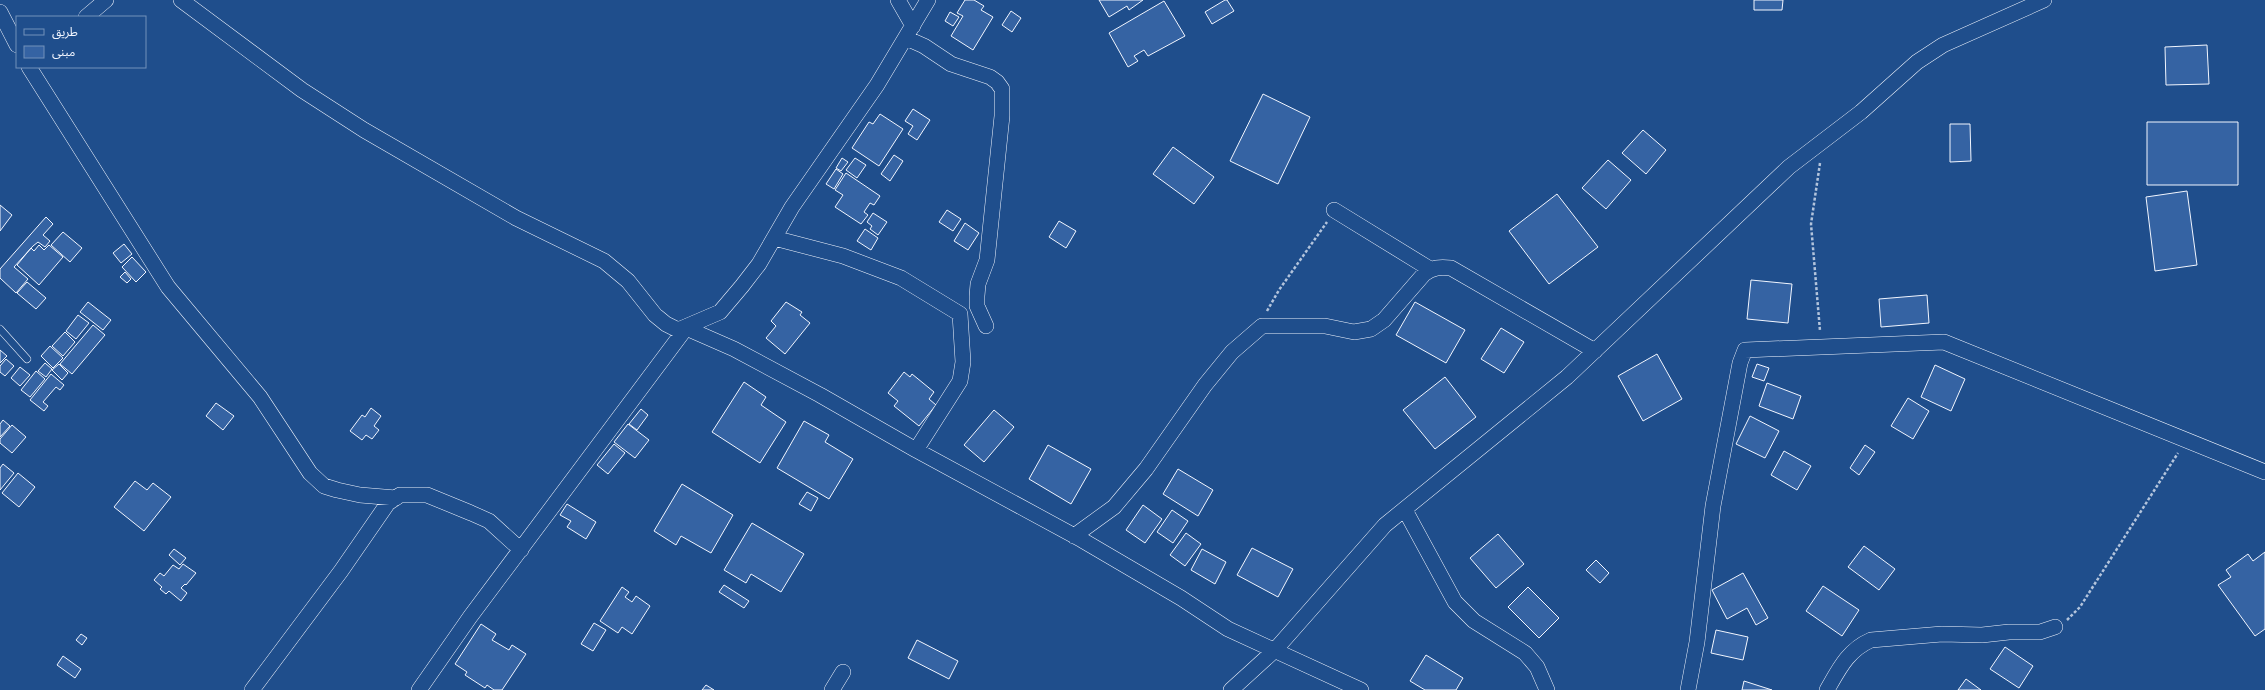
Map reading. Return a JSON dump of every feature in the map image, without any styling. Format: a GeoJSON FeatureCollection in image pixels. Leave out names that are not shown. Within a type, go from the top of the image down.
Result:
{"type":"FeatureCollection","features":[{"type":"Feature","properties":{"kind":"street"},"geometry":{"type":"LineString","coordinates":[[87,16],[106,0]]}},
{"type":"Feature","properties":{"kind":"street"},"geometry":{"type":"LineString","coordinates":[[181,0],[302,90],[364,130],[516,218],[604,260],[628,281],[655,315],[666,324],[678,330],[686,328],[720,312],[742,286],[774,238],[792,207],[877,85],[928,0]]}},
{"type":"Feature","properties":{"kind":"street"},"geometry":{"type":"LineString","coordinates":[[898,0],[910,32],[924,46],[951,64],[990,77],[997,82],[1002,89],[1002,116],[987,260],[978,284],[977,296],[977,306],[986,326]]}},
{"type":"Feature","properties":{"kind":"street"},"geometry":{"type":"LineString","coordinates":[[1231,690],[1275,650],[1385,525],[1562,381],[1789,167],[1822,143],[1917,62],[1943,45],[2044,0]]}},
{"type":"Feature","properties":{"kind":"street"},"geometry":{"type":"LineString","coordinates":[[0,12],[16,43]]}},
{"type":"Feature","properties":{"kind":"street"},"geometry":{"type":"LineString","coordinates":[[30,68],[168,288],[260,397],[310,473],[324,486],[337,490],[360,495],[396,498]]}},
{"type":"Feature","properties":{"kind":"street"},"geometry":{"type":"LineString","coordinates":[[1334,210],[1430,269],[1451,268],[1595,351]]}},
{"type":"Feature","properties":{"kind":"street"},"geometry":{"type":"LineString","coordinates":[[774,238],[843,256],[900,278],[960,314],[963,362],[960,381],[916,450]]}},
{"type":"Feature","properties":{"kind":"street"},"geometry":{"type":"LineString","coordinates":[[1074,536],[1101,518],[1119,502],[1146,469],[1205,385],[1232,352],[1262,326],[1325,326],[1354,332],[1371,329],[1384,320],[1430,269]]}},
{"type":"Feature","properties":{"kind":"street"},"geometry":{"type":"LineString","coordinates":[[686,328],[734,349],[1074,536],[1181,598],[1228,629],[1252,642],[1275,650],[1361,690]]}},
{"type":"Feature","properties":{"kind":"street"},"geometry":{"type":"LineString","coordinates":[[419,690],[470,617],[686,328]]}},
{"type":"Feature","properties":{"kind":"street"},"geometry":{"type":"LineString","coordinates":[[1688,690],[1697,642],[1713,506],[1742,355],[1745,350],[1944,342],[2185,441],[2265,472]]}},
{"type":"Feature","properties":{"kind":"street"},"geometry":{"type":"LineString","coordinates":[[252,690],[341,571],[388,503],[400,495],[427,495],[489,521],[521,550]]}},
{"type":"Feature","properties":{"kind":"street"},"geometry":{"type":"LineString","coordinates":[[1405,510],[1455,602],[1474,622],[1525,653],[1537,667],[1547,690]]}},
{"type":"Feature","properties":{"kind":"street"},"geometry":{"type":"LineString","coordinates":[[1827,690],[1847,656],[1861,644],[1871,640],[1942,634],[1982,635],[2009,632],[2040,632],[2055,628]]}},
{"type":"Feature","properties":{"kind":"street"},"geometry":{"type":"LineString","coordinates":[[832,690],[844,672]]}},
{"type":"Feature","properties":{"kind":"lane"},"geometry":{"type":"LineString","coordinates":[[0,329],[27,359]]}},
{"type":"Feature","properties":{"kind":"path"},"geometry":{"type":"LineString","coordinates":[[1821,346],[1811,224],[1822,143]]}},
{"type":"Feature","properties":{"kind":"path"},"geometry":{"type":"LineString","coordinates":[[1262,326],[1268,309],[1279,290],[1334,210]]}},
{"type":"Feature","properties":{"kind":"path"},"geometry":{"type":"LineString","coordinates":[[2055,628],[2062,624],[2080,607],[2185,441]]}},
{"type":"Feature","properties":{"kind":"building"},"geometry":{"type":"Polygon","coordinates":[[[965,0],[974,0],[984,6],[981,10],[993,17],[973,50],[951,36],[963,16],[957,13],[965,0]]]}},
{"type":"Feature","properties":{"kind":"building"},"geometry":{"type":"Polygon","coordinates":[[[1099,0],[1143,0],[1129,10],[1127,6],[1109,17],[1099,0]]]}},
{"type":"Feature","properties":{"kind":"building"},"geometry":{"type":"Polygon","coordinates":[[[1227,0],[1234,11],[1212,24],[1205,12],[1227,0]]]}},
{"type":"Feature","properties":{"kind":"building"},"geometry":{"type":"Polygon","coordinates":[[[1754,0],[1783,0],[1782,10],[1754,10],[1754,0]]]}},
{"type":"Feature","properties":{"kind":"building"},"geometry":{"type":"Polygon","coordinates":[[[1164,1],[1185,36],[1148,56],[1144,50],[1134,56],[1138,61],[1128,67],[1109,33],[1164,1]]]}},
{"type":"Feature","properties":{"kind":"building"},"geometry":{"type":"Polygon","coordinates":[[[1011,11],[1021,18],[1012,32],[1002,25],[1011,11]]]}},
{"type":"Feature","properties":{"kind":"building"},"geometry":{"type":"Polygon","coordinates":[[[950,12],[959,17],[953,26],[945,21],[950,12]]]}},
{"type":"Feature","properties":{"kind":"building"},"geometry":{"type":"Polygon","coordinates":[[[2207,45],[2209,84],[2166,85],[2165,47],[2207,45]]]}},
{"type":"Feature","properties":{"kind":"building"},"geometry":{"type":"Polygon","coordinates":[[[1263,94],[1310,117],[1278,184],[1230,161],[1263,94]]]}},
{"type":"Feature","properties":{"kind":"building"},"geometry":{"type":"Polygon","coordinates":[[[913,109],[930,120],[917,140],[908,134],[913,126],[905,121],[913,109]]]}},
{"type":"Feature","properties":{"kind":"building"},"geometry":{"type":"Polygon","coordinates":[[[880,114],[903,129],[879,166],[852,148],[869,122],[873,124],[880,114]]]}},
{"type":"Feature","properties":{"kind":"building"},"geometry":{"type":"Polygon","coordinates":[[[2147,122],[2238,122],[2238,185],[2147,185],[2147,122]]]}},
{"type":"Feature","properties":{"kind":"building"},"geometry":{"type":"Polygon","coordinates":[[[1950,124],[1970,124],[1971,161],[1950,162],[1950,124]]]}},
{"type":"Feature","properties":{"kind":"building"},"geometry":{"type":"Polygon","coordinates":[[[1643,130],[1666,150],[1646,174],[1622,153],[1643,130]]]}},
{"type":"Feature","properties":{"kind":"building"},"geometry":{"type":"Polygon","coordinates":[[[1173,147],[1214,177],[1194,204],[1153,174],[1173,147]]]}},
{"type":"Feature","properties":{"kind":"building"},"geometry":{"type":"Polygon","coordinates":[[[894,155],[903,161],[890,181],[881,174],[894,155]]]}},
{"type":"Feature","properties":{"kind":"building"},"geometry":{"type":"Polygon","coordinates":[[[842,158],[848,162],[841,171],[836,168],[842,158]]]}},
{"type":"Feature","properties":{"kind":"building"},"geometry":{"type":"Polygon","coordinates":[[[855,158],[866,165],[857,178],[846,170],[855,158]]]}},
{"type":"Feature","properties":{"kind":"building"},"geometry":{"type":"Polygon","coordinates":[[[1608,160],[1631,180],[1606,209],[1582,188],[1608,160]]]}},
{"type":"Feature","properties":{"kind":"building"},"geometry":{"type":"Polygon","coordinates":[[[836,169],[843,174],[834,189],[826,184],[836,169]]]}},
{"type":"Feature","properties":{"kind":"building"},"geometry":{"type":"Polygon","coordinates":[[[846,173],[880,196],[874,205],[870,203],[864,212],[868,215],[861,224],[835,207],[843,195],[835,190],[846,173]]]}},
{"type":"Feature","properties":{"kind":"building"},"geometry":{"type":"Polygon","coordinates":[[[2187,191],[2197,265],[2155,271],[2146,197],[2187,191]]]}},
{"type":"Feature","properties":{"kind":"building"},"geometry":{"type":"Polygon","coordinates":[[[1557,194],[1598,247],[1549,284],[1509,231],[1557,194]]]}},
{"type":"Feature","properties":{"kind":"building"},"geometry":{"type":"Polygon","coordinates":[[[0,205],[12,215],[0,231],[0,205]]]}},
{"type":"Feature","properties":{"kind":"building"},"geometry":{"type":"Polygon","coordinates":[[[947,210],[961,219],[953,231],[939,222],[947,210]]]}},
{"type":"Feature","properties":{"kind":"building"},"geometry":{"type":"Polygon","coordinates":[[[873,213],[887,222],[878,235],[870,229],[872,226],[867,222],[873,213]]]}},
{"type":"Feature","properties":{"kind":"building"},"geometry":{"type":"Polygon","coordinates":[[[46,217],[53,224],[43,235],[50,241],[45,247],[38,242],[14,267],[28,279],[16,293],[0,278],[0,269],[46,217]]]}},
{"type":"Feature","properties":{"kind":"building"},"geometry":{"type":"Polygon","coordinates":[[[1059,221],[1076,231],[1066,248],[1049,237],[1059,221]]]}},
{"type":"Feature","properties":{"kind":"building"},"geometry":{"type":"Polygon","coordinates":[[[965,223],[979,233],[968,250],[954,241],[965,223]]]}},
{"type":"Feature","properties":{"kind":"building"},"geometry":{"type":"Polygon","coordinates":[[[865,229],[878,238],[871,250],[857,241],[865,229]]]}},
{"type":"Feature","properties":{"kind":"building"},"geometry":{"type":"Polygon","coordinates":[[[63,232],[82,248],[70,262],[51,245],[63,232]]]}},
{"type":"Feature","properties":{"kind":"building"},"geometry":{"type":"Polygon","coordinates":[[[124,244],[132,254],[121,263],[113,253],[124,244]]]}},
{"type":"Feature","properties":{"kind":"building"},"geometry":{"type":"Polygon","coordinates":[[[39,245],[44,250],[49,245],[63,257],[39,285],[17,265],[31,248],[34,251],[39,245]]]}},
{"type":"Feature","properties":{"kind":"building"},"geometry":{"type":"Polygon","coordinates":[[[132,257],[146,272],[136,282],[122,267],[132,257]]]}},
{"type":"Feature","properties":{"kind":"building"},"geometry":{"type":"Polygon","coordinates":[[[125,272],[131,279],[127,283],[120,277],[125,272]]]}},
{"type":"Feature","properties":{"kind":"building"},"geometry":{"type":"Polygon","coordinates":[[[1751,280],[1792,284],[1788,323],[1747,319],[1751,280]]]}},
{"type":"Feature","properties":{"kind":"building"},"geometry":{"type":"Polygon","coordinates":[[[27,282],[46,298],[36,309],[17,293],[27,282]]]}},
{"type":"Feature","properties":{"kind":"building"},"geometry":{"type":"Polygon","coordinates":[[[1927,295],[1929,323],[1881,327],[1879,299],[1927,295]]]}},
{"type":"Feature","properties":{"kind":"building"},"geometry":{"type":"Polygon","coordinates":[[[88,302],[111,320],[103,330],[80,312],[88,302]]]}},
{"type":"Feature","properties":{"kind":"building"},"geometry":{"type":"Polygon","coordinates":[[[786,302],[802,312],[800,315],[810,323],[785,354],[766,338],[776,326],[771,321],[786,302]]]}},
{"type":"Feature","properties":{"kind":"building"},"geometry":{"type":"Polygon","coordinates":[[[1415,302],[1465,330],[1446,363],[1396,335],[1415,302]]]}},
{"type":"Feature","properties":{"kind":"building"},"geometry":{"type":"Polygon","coordinates":[[[78,315],[89,323],[76,339],[66,331],[78,315]]]}},
{"type":"Feature","properties":{"kind":"building"},"geometry":{"type":"Polygon","coordinates":[[[93,325],[105,335],[72,374],[60,364],[93,325]]]}},
{"type":"Feature","properties":{"kind":"building"},"geometry":{"type":"Polygon","coordinates":[[[1501,328],[1524,342],[1504,373],[1481,359],[1501,328]]]}},
{"type":"Feature","properties":{"kind":"building"},"geometry":{"type":"Polygon","coordinates":[[[65,332],[75,342],[63,356],[52,346],[65,332]]]}},
{"type":"Feature","properties":{"kind":"building"},"geometry":{"type":"Polygon","coordinates":[[[50,346],[63,358],[53,368],[41,356],[50,346]]]}},
{"type":"Feature","properties":{"kind":"building"},"geometry":{"type":"Polygon","coordinates":[[[0,350],[7,356],[0,363],[0,350]]]}},
{"type":"Feature","properties":{"kind":"building"},"geometry":{"type":"Polygon","coordinates":[[[1657,354],[1682,399],[1643,421],[1618,376],[1657,354]]]}},
{"type":"Feature","properties":{"kind":"building"},"geometry":{"type":"Polygon","coordinates":[[[6,359],[14,366],[5,376],[0,372],[0,366],[6,359]]]}},
{"type":"Feature","properties":{"kind":"building"},"geometry":{"type":"Polygon","coordinates":[[[45,363],[52,369],[46,377],[38,371],[45,363]]]}},
{"type":"Feature","properties":{"kind":"building"},"geometry":{"type":"Polygon","coordinates":[[[59,364],[68,373],[62,380],[52,370],[59,364]]]}},
{"type":"Feature","properties":{"kind":"building"},"geometry":{"type":"Polygon","coordinates":[[[1757,364],[1769,368],[1764,381],[1752,377],[1757,364]]]}},
{"type":"Feature","properties":{"kind":"building"},"geometry":{"type":"Polygon","coordinates":[[[1935,365],[1965,379],[1951,411],[1921,397],[1935,365]]]}},
{"type":"Feature","properties":{"kind":"building"},"geometry":{"type":"Polygon","coordinates":[[[20,367],[30,375],[20,386],[11,378],[20,367]]]}},
{"type":"Feature","properties":{"kind":"building"},"geometry":{"type":"Polygon","coordinates":[[[36,371],[45,379],[30,397],[21,390],[36,371]]]}},
{"type":"Feature","properties":{"kind":"building"},"geometry":{"type":"Polygon","coordinates":[[[904,372],[910,377],[912,374],[934,392],[929,399],[936,405],[919,426],[894,406],[898,401],[888,393],[904,372]]]}},
{"type":"Feature","properties":{"kind":"building"},"geometry":{"type":"Polygon","coordinates":[[[51,374],[64,385],[60,390],[56,387],[43,402],[48,406],[44,411],[30,400],[51,374]]]}},
{"type":"Feature","properties":{"kind":"building"},"geometry":{"type":"Polygon","coordinates":[[[1445,377],[1476,417],[1435,449],[1403,410],[1445,377]]]}},
{"type":"Feature","properties":{"kind":"building"},"geometry":{"type":"Polygon","coordinates":[[[744,382],[766,397],[761,405],[786,422],[760,463],[712,432],[744,382]]]}},
{"type":"Feature","properties":{"kind":"building"},"geometry":{"type":"Polygon","coordinates":[[[1767,383],[1801,396],[1793,419],[1759,406],[1767,383]]]}},
{"type":"Feature","properties":{"kind":"building"},"geometry":{"type":"Polygon","coordinates":[[[1908,398],[1929,411],[1913,439],[1891,426],[1908,398]]]}},
{"type":"Feature","properties":{"kind":"building"},"geometry":{"type":"Polygon","coordinates":[[[216,403],[234,416],[223,430],[206,416],[216,403]]]}},
{"type":"Feature","properties":{"kind":"building"},"geometry":{"type":"Polygon","coordinates":[[[371,408],[381,416],[374,426],[379,430],[372,439],[366,435],[362,440],[350,431],[362,415],[365,417],[371,408]]]}},
{"type":"Feature","properties":{"kind":"building"},"geometry":{"type":"Polygon","coordinates":[[[641,409],[648,415],[637,430],[629,424],[641,409]]]}},
{"type":"Feature","properties":{"kind":"building"},"geometry":{"type":"Polygon","coordinates":[[[994,410],[1014,427],[984,462],[964,445],[994,410]]]}},
{"type":"Feature","properties":{"kind":"building"},"geometry":{"type":"Polygon","coordinates":[[[1750,416],[1779,431],[1765,458],[1736,444],[1750,416]]]}},
{"type":"Feature","properties":{"kind":"building"},"geometry":{"type":"Polygon","coordinates":[[[3,420],[10,426],[0,437],[0,424],[3,420]]]}},
{"type":"Feature","properties":{"kind":"building"},"geometry":{"type":"Polygon","coordinates":[[[804,421],[829,435],[825,442],[853,459],[829,499],[777,468],[804,421]]]}},
{"type":"Feature","properties":{"kind":"building"},"geometry":{"type":"Polygon","coordinates":[[[628,424],[649,440],[635,458],[614,442],[628,424]]]}},
{"type":"Feature","properties":{"kind":"building"},"geometry":{"type":"Polygon","coordinates":[[[12,425],[26,437],[12,453],[0,443],[0,439],[12,425]]]}},
{"type":"Feature","properties":{"kind":"building"},"geometry":{"type":"Polygon","coordinates":[[[614,444],[625,453],[608,474],[597,465],[614,444]]]}},
{"type":"Feature","properties":{"kind":"building"},"geometry":{"type":"Polygon","coordinates":[[[1048,445],[1091,469],[1071,504],[1029,479],[1048,445]]]}},
{"type":"Feature","properties":{"kind":"building"},"geometry":{"type":"Polygon","coordinates":[[[1865,445],[1875,452],[1859,475],[1850,468],[1865,445]]]}},
{"type":"Feature","properties":{"kind":"building"},"geometry":{"type":"Polygon","coordinates":[[[1784,451],[1811,466],[1797,490],[1771,475],[1784,451]]]}},
{"type":"Feature","properties":{"kind":"building"},"geometry":{"type":"Polygon","coordinates":[[[3,464],[14,473],[0,490],[0,468],[3,464]]]}},
{"type":"Feature","properties":{"kind":"building"},"geometry":{"type":"Polygon","coordinates":[[[1178,469],[1213,490],[1198,516],[1163,494],[1178,469]]]}},
{"type":"Feature","properties":{"kind":"building"},"geometry":{"type":"Polygon","coordinates":[[[18,473],[35,487],[19,507],[2,493],[18,473]]]}},
{"type":"Feature","properties":{"kind":"building"},"geometry":{"type":"Polygon","coordinates":[[[135,481],[147,490],[153,483],[171,497],[144,531],[114,507],[135,481]]]}},
{"type":"Feature","properties":{"kind":"building"},"geometry":{"type":"Polygon","coordinates":[[[682,484],[733,515],[711,553],[681,536],[676,545],[654,531],[682,484]]]}},
{"type":"Feature","properties":{"kind":"building"},"geometry":{"type":"Polygon","coordinates":[[[807,492],[818,498],[811,511],[799,504],[807,492]]]}},
{"type":"Feature","properties":{"kind":"building"},"geometry":{"type":"Polygon","coordinates":[[[567,504],[596,522],[586,539],[567,527],[571,521],[560,515],[567,504]]]}},
{"type":"Feature","properties":{"kind":"building"},"geometry":{"type":"Polygon","coordinates":[[[1143,505],[1162,519],[1145,543],[1126,530],[1143,505]]]}},
{"type":"Feature","properties":{"kind":"building"},"geometry":{"type":"Polygon","coordinates":[[[1172,510],[1188,521],[1173,543],[1157,532],[1172,510]]]}},
{"type":"Feature","properties":{"kind":"building"},"geometry":{"type":"Polygon","coordinates":[[[752,523],[804,554],[781,592],[751,574],[746,583],[724,570],[752,523]]]}},
{"type":"Feature","properties":{"kind":"building"},"geometry":{"type":"Polygon","coordinates":[[[1186,533],[1201,544],[1185,566],[1170,555],[1186,533]]]}},
{"type":"Feature","properties":{"kind":"building"},"geometry":{"type":"Polygon","coordinates":[[[1498,534],[1524,564],[1496,588],[1470,558],[1498,534]]]}},
{"type":"Feature","properties":{"kind":"building"},"geometry":{"type":"Polygon","coordinates":[[[1864,546],[1895,569],[1879,590],[1848,567],[1864,546]]]}},
{"type":"Feature","properties":{"kind":"building"},"geometry":{"type":"Polygon","coordinates":[[[1252,548],[1293,569],[1278,597],[1237,575],[1252,548]]]}},
{"type":"Feature","properties":{"kind":"building"},"geometry":{"type":"Polygon","coordinates":[[[174,549],[186,558],[180,565],[169,555],[174,549]]]}},
{"type":"Feature","properties":{"kind":"building"},"geometry":{"type":"Polygon","coordinates":[[[1202,549],[1226,562],[1215,584],[1191,570],[1202,549]]]}},
{"type":"Feature","properties":{"kind":"building"},"geometry":{"type":"Polygon","coordinates":[[[2265,552],[2265,629],[2255,636],[2218,585],[2231,577],[2226,570],[2248,554],[2253,561],[2265,552]]]}},
{"type":"Feature","properties":{"kind":"building"},"geometry":{"type":"Polygon","coordinates":[[[1596,560],[1609,573],[1600,583],[1586,570],[1596,560]]]}},
{"type":"Feature","properties":{"kind":"building"},"geometry":{"type":"Polygon","coordinates":[[[183,564],[196,573],[186,585],[185,584],[181,588],[187,593],[181,601],[169,591],[166,594],[160,589],[162,587],[154,580],[160,573],[164,576],[173,565],[179,569],[183,564]]]}},
{"type":"Feature","properties":{"kind":"building"},"geometry":{"type":"Polygon","coordinates":[[[1743,573],[1768,618],[1756,625],[1747,608],[1727,619],[1712,590],[1743,573]]]}},
{"type":"Feature","properties":{"kind":"building"},"geometry":{"type":"Polygon","coordinates":[[[724,585],[749,601],[744,608],[719,592],[724,585]]]}},
{"type":"Feature","properties":{"kind":"building"},"geometry":{"type":"Polygon","coordinates":[[[1823,586],[1859,610],[1842,636],[1806,611],[1823,586]]]}},
{"type":"Feature","properties":{"kind":"building"},"geometry":{"type":"Polygon","coordinates":[[[622,587],[629,592],[625,597],[632,602],[636,596],[650,606],[632,634],[622,627],[618,633],[600,621],[622,587]]]}},
{"type":"Feature","properties":{"kind":"building"},"geometry":{"type":"Polygon","coordinates":[[[1528,587],[1559,618],[1539,638],[1508,607],[1528,587]]]}},
{"type":"Feature","properties":{"kind":"building"},"geometry":{"type":"Polygon","coordinates":[[[594,623],[606,630],[593,651],[581,644],[594,623]]]}},
{"type":"Feature","properties":{"kind":"building"},"geometry":{"type":"Polygon","coordinates":[[[481,624],[496,634],[492,640],[509,650],[512,645],[526,654],[502,690],[494,690],[487,685],[485,688],[465,675],[467,672],[455,664],[481,624]]]}},
{"type":"Feature","properties":{"kind":"building"},"geometry":{"type":"Polygon","coordinates":[[[1716,630],[1748,637],[1743,660],[1711,653],[1716,630]]]}},
{"type":"Feature","properties":{"kind":"building"},"geometry":{"type":"Polygon","coordinates":[[[81,634],[87,638],[82,645],[76,640],[81,634]]]}},
{"type":"Feature","properties":{"kind":"building"},"geometry":{"type":"Polygon","coordinates":[[[917,640],[958,661],[949,679],[908,658],[917,640]]]}},
{"type":"Feature","properties":{"kind":"building"},"geometry":{"type":"Polygon","coordinates":[[[2005,647],[2033,666],[2019,688],[1990,669],[2005,647]]]}},
{"type":"Feature","properties":{"kind":"building"},"geometry":{"type":"Polygon","coordinates":[[[1426,655],[1463,678],[1456,690],[1425,690],[1410,681],[1426,655]]]}},
{"type":"Feature","properties":{"kind":"building"},"geometry":{"type":"Polygon","coordinates":[[[63,656],[81,669],[75,678],[57,665],[63,656]]]}},
{"type":"Feature","properties":{"kind":"building"},"geometry":{"type":"Polygon","coordinates":[[[1966,679],[1981,690],[1958,690],[1966,679]]]}},
{"type":"Feature","properties":{"kind":"building"},"geometry":{"type":"Polygon","coordinates":[[[1744,681],[1772,690],[1742,690],[1744,681]]]}},
{"type":"Feature","properties":{"kind":"building"},"geometry":{"type":"Polygon","coordinates":[[[706,685],[714,690],[702,690],[706,685]]]}}]}
